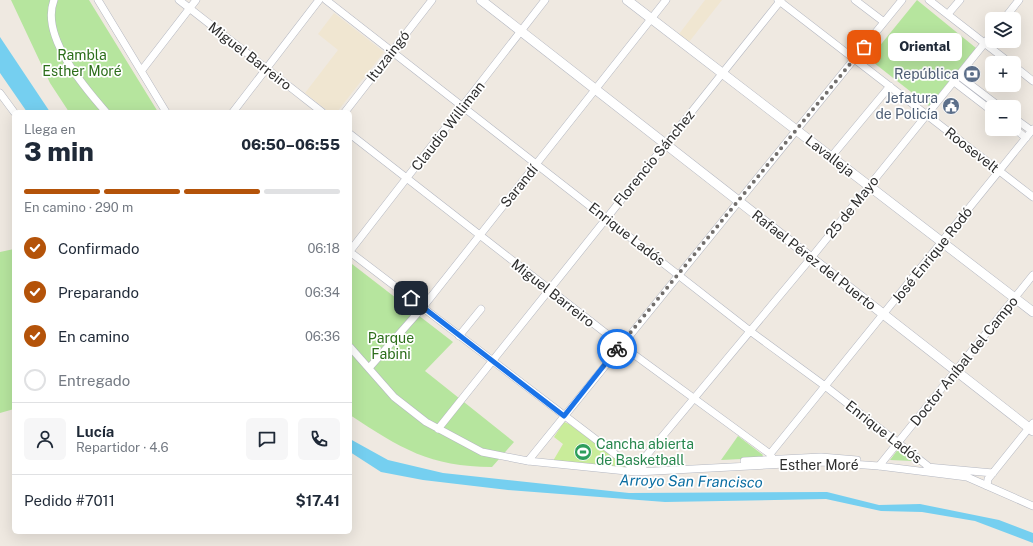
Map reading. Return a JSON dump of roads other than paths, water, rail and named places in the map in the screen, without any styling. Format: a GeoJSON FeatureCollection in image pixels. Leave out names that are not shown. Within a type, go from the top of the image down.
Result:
{"type":"FeatureCollection","features":[{"type":"Feature","properties":{"kind":"main road","name":"Rafael Pérez del Puerto"},"geometry":{"type":"LineString","coordinates":[[481,0],[956,371],[1032,427]]}},
{"type":"Feature","properties":{"kind":"main road","name":"Lavalleja"},"geometry":{"type":"LineString","coordinates":[[627,0],[1033,312]]}},
{"type":"Feature","properties":{"kind":"street"},"geometry":{"type":"LineString","coordinates":[[54,0],[51,8],[51,17],[61,50],[85,89],[104,110]]}},
{"type":"Feature","properties":{"kind":"street"},"geometry":{"type":"LineString","coordinates":[[98,0],[142,70],[165,110]]}},
{"type":"Feature","properties":{"kind":"street","name":"Miguel Barreiro"},"geometry":{"type":"LineString","coordinates":[[179,0],[319,110]]}},
{"type":"Feature","properties":{"kind":"street"},"geometry":{"type":"LineString","coordinates":[[142,70],[196,0]]}},
{"type":"Feature","properties":{"kind":"street"},"geometry":{"type":"LineString","coordinates":[[235,110],[319,0]]}},
{"type":"Feature","properties":{"kind":"street","name":"Enrique Ladós"},"geometry":{"type":"LineString","coordinates":[[326,0],[750,331],[826,386],[929,467]]}},
{"type":"Feature","properties":{"kind":"street","name":"Ituzaingó"},"geometry":{"type":"LineString","coordinates":[[347,110],[432,0]]}},
{"type":"Feature","properties":{"kind":"street","name":"Claudio Williman"},"geometry":{"type":"LineString","coordinates":[[352,249],[545,0]]}},
{"type":"Feature","properties":{"kind":"street","name":"Sarandí"},"geometry":{"type":"LineString","coordinates":[[369,368],[423,307],[666,0]]}},
{"type":"Feature","properties":{"kind":"street","name":"Roosevelt"},"geometry":{"type":"LineString","coordinates":[[779,0],[1033,197]]}},
{"type":"Feature","properties":{"kind":"street","name":"Florencio Sánchez"},"geometry":{"type":"LineString","coordinates":[[438,429],[779,0]]}},
{"type":"Feature","properties":{"kind":"street"},"geometry":{"type":"LineString","coordinates":[[856,0],[884,22]]}},
{"type":"Feature","properties":{"kind":"street"},"geometry":{"type":"LineString","coordinates":[[528,461],[738,200],[902,0]]}},
{"type":"Feature","properties":{"kind":"street"},"geometry":{"type":"LineString","coordinates":[[930,0],[1001,56]]}},
{"type":"Feature","properties":{"kind":"street"},"geometry":{"type":"LineString","coordinates":[[948,14],[960,0]]}},
{"type":"Feature","properties":{"kind":"street"},"geometry":{"type":"LineString","coordinates":[[1010,12],[1019,0]]}},
{"type":"Feature","properties":{"kind":"street","name":"25 de Mayo"},"geometry":{"type":"LineString","coordinates":[[636,470],[693,399],[811,258],[984,43]]}},
{"type":"Feature","properties":{"kind":"street"},"geometry":{"type":"LineString","coordinates":[[1021,71],[1033,80]]}},
{"type":"Feature","properties":{"kind":"street"},"geometry":{"type":"LineString","coordinates":[[955,78],[989,100]]}},
{"type":"Feature","properties":{"kind":"street"},"geometry":{"type":"LineString","coordinates":[[955,78],[985,105]]}},
{"type":"Feature","properties":{"kind":"street"},"geometry":{"type":"LineString","coordinates":[[831,157],[890,86]]}},
{"type":"Feature","properties":{"kind":"street"},"geometry":{"type":"LineString","coordinates":[[0,93],[13,110]]}},
{"type":"Feature","properties":{"kind":"street"},"geometry":{"type":"LineString","coordinates":[[1021,123],[1032,130]]}},
{"type":"Feature","properties":{"kind":"street","name":"José Enrique Rodó"},"geometry":{"type":"LineString","coordinates":[[773,460],[826,386],[1032,130]]}},
{"type":"Feature","properties":{"kind":"street"},"geometry":{"type":"LineString","coordinates":[[1021,134],[1026,138]]}},
{"type":"Feature","properties":{"kind":"street","name":"Miguel Barreiro"},"geometry":{"type":"LineString","coordinates":[[352,136],[621,345],[773,460]]}},
{"type":"Feature","properties":{"kind":"street"},"geometry":{"type":"LineString","coordinates":[[352,254],[636,470]]}},
{"type":"Feature","properties":{"kind":"street","name":"Doctor Aníbal del Campo"},"geometry":{"type":"LineString","coordinates":[[881,464],[1033,275]]}},
{"type":"Feature","properties":{"kind":"street"},"geometry":{"type":"LineString","coordinates":[[460,336],[482,309]]}},
{"type":"Feature","properties":{"kind":"street","name":"Esther Moré"},"geometry":{"type":"LineString","coordinates":[[352,349],[394,397],[426,422],[482,452],[528,461],[636,470],[821,457],[881,464],[966,477],[1033,506]]}},
{"type":"Feature","properties":{"kind":"street"},"geometry":{"type":"LineString","coordinates":[[987,486],[988,479],[1032,427]]}},
{"type":"Feature","properties":{"kind":"street","name":"Esther Moré"},"geometry":{"type":"LineString","coordinates":[[881,464],[993,473]]}},
{"type":"Feature","properties":{"kind":"water"},"geometry":{"type":"Polygon","coordinates":[[[0,37],[49,110],[26,110],[0,73],[0,37]]]}},
{"type":"Feature","properties":{"kind":"water","name":"Arroyo San Francisco"},"geometry":{"type":"Polygon","coordinates":[[[352,440],[388,460],[443,473],[629,493],[827,492],[879,505],[920,504],[999,520],[1033,533],[1033,543],[975,521],[922,512],[881,511],[826,499],[665,502],[508,490],[423,480],[381,472],[352,453],[352,440]]]}},
{"type":"Feature","properties":{"kind":"place","name":"Oriental"},"geometry":{"type":"Point","coordinates":[864,47]}},
{"type":"Feature","properties":{"kind":"place","name":"República"},"geometry":{"type":"Point","coordinates":[972,74]}},
{"type":"Feature","properties":{"kind":"place","name":"Jefatura de Policía"},"geometry":{"type":"Point","coordinates":[951,106]}},
{"type":"Feature","properties":{"kind":"place","name":"Cancha abierta de Basketball"},"geometry":{"type":"Point","coordinates":[583,452]}},
{"type":"Feature","properties":{"kind":"park label","name":"Rambla Esther Moré"},"geometry":{"type":"Point","coordinates":[82,64]}},
{"type":"Feature","properties":{"kind":"park label","name":"Parque Fabini"},"geometry":{"type":"Point","coordinates":[391,346]}}]}
